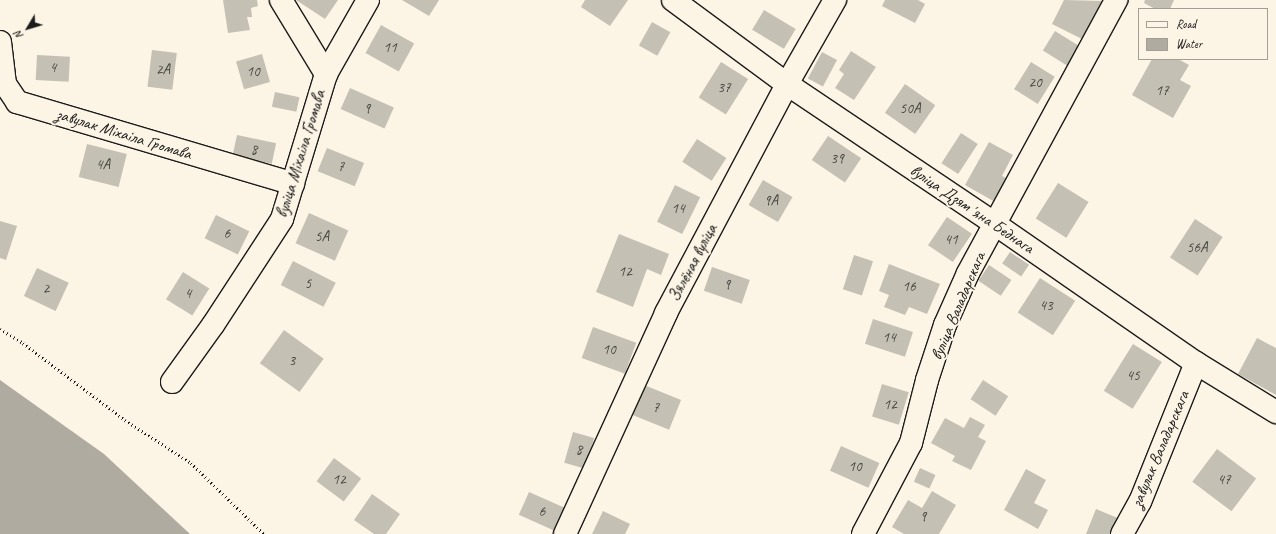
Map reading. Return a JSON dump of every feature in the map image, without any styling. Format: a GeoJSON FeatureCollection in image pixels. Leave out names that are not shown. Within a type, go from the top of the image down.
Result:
{"type":"FeatureCollection","features":[{"type":"Feature","properties":{"kind":"street"},"geometry":{"type":"LineString","coordinates":[[281,0],[326,74]]}},
{"type":"Feature","properties":{"kind":"street","name":"вуліца Міхаіла Громава"},"geometry":{"type":"LineString","coordinates":[[172,382],[213,325],[282,219],[326,74],[368,0]]}},
{"type":"Feature","properties":{"kind":"street","name":"вуліца Дзямʼяна Беднага"},"geometry":{"type":"LineString","coordinates":[[673,0],[787,84],[1196,362],[1276,412]]}},
{"type":"Feature","properties":{"kind":"street","name":"Зялёная вуліца"},"geometry":{"type":"LineString","coordinates":[[565,534],[666,313],[787,84],[835,0]]}},
{"type":"Feature","properties":{"kind":"street","name":"вуліца Валадарскага"},"geometry":{"type":"LineString","coordinates":[[863,534],[911,443],[927,380],[945,325],[968,272],[1116,0]]}},
{"type":"Feature","properties":{"kind":"street","name":"завулак Міхаіла Громава"},"geometry":{"type":"LineString","coordinates":[[0,42],[5,84],[17,102],[293,184]]}},
{"type":"Feature","properties":{"kind":"street","name":"завулак Валадарскага"},"geometry":{"type":"LineString","coordinates":[[1122,534],[1140,502],[1196,362]]}},
{"type":"Feature","properties":{"kind":"path"},"geometry":{"type":"LineString","coordinates":[[0,328],[23,342],[125,420],[191,463],[264,534]]}},
{"type":"Feature","properties":{"kind":"water"},"geometry":{"type":"Polygon","coordinates":[[[0,380],[104,454],[190,534],[0,534],[0,380]]]}},
{"type":"Feature","properties":{"kind":"building"},"geometry":{"type":"Polygon","coordinates":[[[223,0],[257,0],[258,6],[251,8],[252,17],[247,17],[250,30],[228,33],[223,0]]]}},
{"type":"Feature","properties":{"kind":"building"},"geometry":{"type":"Polygon","coordinates":[[[296,0],[338,0],[325,19],[296,0]]]}},
{"type":"Feature","properties":{"kind":"building"},"geometry":{"type":"Polygon","coordinates":[[[402,0],[439,0],[429,16],[402,0]]]}},
{"type":"Feature","properties":{"kind":"building"},"geometry":{"type":"Polygon","coordinates":[[[585,0],[628,0],[610,26],[581,7],[585,0]]]}},
{"type":"Feature","properties":{"kind":"building"},"geometry":{"type":"Polygon","coordinates":[[[885,0],[918,0],[925,4],[915,23],[882,6],[885,0]]]}},
{"type":"Feature","properties":{"kind":"building"},"geometry":{"type":"Polygon","coordinates":[[[1064,0],[1104,1],[1084,40],[1052,24],[1064,0]]]}},
{"type":"Feature","properties":{"kind":"building"},"geometry":{"type":"Polygon","coordinates":[[[1145,0],[1174,0],[1170,8],[1153,8],[1144,3],[1145,0]]]}},
{"type":"Feature","properties":{"kind":"building"},"geometry":{"type":"Polygon","coordinates":[[[764,10],[796,29],[784,49],[752,30],[764,10]]]}},
{"type":"Feature","properties":{"kind":"building"},"geometry":{"type":"Polygon","coordinates":[[[652,22],[670,32],[657,56],[639,46],[652,22]]]}},
{"type":"Feature","properties":{"kind":"building"},"geometry":{"type":"Polygon","coordinates":[[[381,25],[414,43],[399,71],[365,53],[381,25]]]}},
{"type":"Feature","properties":{"kind":"building"},"geometry":{"type":"Polygon","coordinates":[[[1055,31],[1086,50],[1073,70],[1043,51],[1055,31]]]}},
{"type":"Feature","properties":{"kind":"building"},"geometry":{"type":"Polygon","coordinates":[[[152,50],[177,53],[172,90],[147,87],[152,50]]]}},
{"type":"Feature","properties":{"kind":"building"},"geometry":{"type":"Polygon","coordinates":[[[851,51],[876,67],[854,100],[835,88],[844,74],[839,70],[851,51]]]}},
{"type":"Feature","properties":{"kind":"building"},"geometry":{"type":"Polygon","coordinates":[[[822,52],[837,60],[823,86],[808,78],[822,52]]]}},
{"type":"Feature","properties":{"kind":"building"},"geometry":{"type":"Polygon","coordinates":[[[262,54],[270,82],[244,89],[236,61],[262,54]]]}},
{"type":"Feature","properties":{"kind":"building"},"geometry":{"type":"Polygon","coordinates":[[[37,55],[70,57],[69,82],[36,80],[37,55]]]}},
{"type":"Feature","properties":{"kind":"building"},"geometry":{"type":"Polygon","coordinates":[[[1151,60],[1180,60],[1189,65],[1180,80],[1191,86],[1173,118],[1132,95],[1151,60]]]}},
{"type":"Feature","properties":{"kind":"building"},"geometry":{"type":"Polygon","coordinates":[[[721,62],[748,79],[726,115],[699,98],[721,62]]]}},
{"type":"Feature","properties":{"kind":"building"},"geometry":{"type":"Polygon","coordinates":[[[1031,62],[1055,77],[1038,104],[1014,89],[1031,62]]]}},
{"type":"Feature","properties":{"kind":"building"},"geometry":{"type":"Polygon","coordinates":[[[905,84],[935,105],[915,134],[885,113],[905,84]]]}},
{"type":"Feature","properties":{"kind":"building"},"geometry":{"type":"Polygon","coordinates":[[[350,88],[394,108],[384,129],[341,109],[350,88]]]}},
{"type":"Feature","properties":{"kind":"building"},"geometry":{"type":"Polygon","coordinates":[[[275,92],[299,97],[296,112],[272,107],[275,92]]]}},
{"type":"Feature","properties":{"kind":"building"},"geometry":{"type":"Polygon","coordinates":[[[961,133],[978,144],[958,174],[941,163],[961,133]]]}},
{"type":"Feature","properties":{"kind":"building"},"geometry":{"type":"Polygon","coordinates":[[[237,135],[276,143],[272,164],[233,156],[237,135]]]}},
{"type":"Feature","properties":{"kind":"building"},"geometry":{"type":"Polygon","coordinates":[[[828,136],[861,158],[845,182],[812,160],[828,136]]]}},
{"type":"Feature","properties":{"kind":"building"},"geometry":{"type":"Polygon","coordinates":[[[697,139],[726,158],[712,181],[682,162],[697,139]]]}},
{"type":"Feature","properties":{"kind":"building"},"geometry":{"type":"Polygon","coordinates":[[[989,142],[1013,155],[1002,176],[1008,179],[995,202],[965,185],[989,142]]]}},
{"type":"Feature","properties":{"kind":"building"},"geometry":{"type":"Polygon","coordinates":[[[87,144],[127,154],[119,187],[79,177],[87,144]]]}},
{"type":"Feature","properties":{"kind":"building"},"geometry":{"type":"Polygon","coordinates":[[[327,148],[364,163],[355,186],[318,171],[327,148]]]}},
{"type":"Feature","properties":{"kind":"building"},"geometry":{"type":"Polygon","coordinates":[[[763,180],[792,197],[778,222],[748,205],[763,180]]]}},
{"type":"Feature","properties":{"kind":"building"},"geometry":{"type":"Polygon","coordinates":[[[1058,183],[1089,202],[1066,238],[1036,219],[1058,183]]]}},
{"type":"Feature","properties":{"kind":"building"},"geometry":{"type":"Polygon","coordinates":[[[675,185],[700,197],[682,234],[657,222],[675,185]]]}},
{"type":"Feature","properties":{"kind":"building"},"geometry":{"type":"Polygon","coordinates":[[[309,213],[348,230],[335,261],[296,243],[309,213]]]}},
{"type":"Feature","properties":{"kind":"building"},"geometry":{"type":"Polygon","coordinates":[[[216,215],[249,231],[238,255],[205,238],[216,215]]]}},
{"type":"Feature","properties":{"kind":"building"},"geometry":{"type":"Polygon","coordinates":[[[947,217],[972,234],[953,262],[928,245],[947,217]]]}},
{"type":"Feature","properties":{"kind":"building"},"geometry":{"type":"Polygon","coordinates":[[[1195,219],[1223,237],[1198,276],[1170,258],[1195,219]]]}},
{"type":"Feature","properties":{"kind":"building"},"geometry":{"type":"Polygon","coordinates":[[[0,221],[17,226],[6,260],[0,258],[0,221]]]}},
{"type":"Feature","properties":{"kind":"building"},"geometry":{"type":"Polygon","coordinates":[[[619,234],[669,254],[661,275],[647,269],[633,307],[596,292],[619,234]]]}},
{"type":"Feature","properties":{"kind":"building"},"geometry":{"type":"Polygon","coordinates":[[[1010,252],[1029,265],[1021,276],[1002,264],[1010,252]]]}},
{"type":"Feature","properties":{"kind":"building"},"geometry":{"type":"Polygon","coordinates":[[[854,255],[873,261],[862,295],[843,289],[854,255]]]}},
{"type":"Feature","properties":{"kind":"building"},"geometry":{"type":"Polygon","coordinates":[[[293,261],[336,283],[324,307],[281,285],[293,261]]]}},
{"type":"Feature","properties":{"kind":"building"},"geometry":{"type":"Polygon","coordinates":[[[889,264],[940,284],[927,314],[909,307],[905,315],[884,307],[889,295],[879,291],[889,264]]]}},
{"type":"Feature","properties":{"kind":"building"},"geometry":{"type":"Polygon","coordinates":[[[989,265],[1011,280],[1001,296],[978,281],[989,265]]]}},
{"type":"Feature","properties":{"kind":"building"},"geometry":{"type":"Polygon","coordinates":[[[712,267],[750,280],[742,304],[704,291],[712,267]]]}},
{"type":"Feature","properties":{"kind":"building"},"geometry":{"type":"Polygon","coordinates":[[[37,268],[69,283],[56,311],[24,296],[37,268]]]}},
{"type":"Feature","properties":{"kind":"building"},"geometry":{"type":"Polygon","coordinates":[[[183,272],[209,288],[192,316],[166,299],[183,272]]]}},
{"type":"Feature","properties":{"kind":"building"},"geometry":{"type":"Polygon","coordinates":[[[1040,278],[1075,301],[1053,335],[1018,312],[1040,278]]]}},
{"type":"Feature","properties":{"kind":"building"},"geometry":{"type":"Polygon","coordinates":[[[873,319],[913,332],[905,357],[865,344],[873,319]]]}},
{"type":"Feature","properties":{"kind":"building"},"geometry":{"type":"Polygon","coordinates":[[[593,327],[636,343],[625,374],[582,358],[593,327]]]}},
{"type":"Feature","properties":{"kind":"building"},"geometry":{"type":"Polygon","coordinates":[[[284,330],[324,359],[300,392],[260,363],[284,330]]]}},
{"type":"Feature","properties":{"kind":"building"},"geometry":{"type":"Polygon","coordinates":[[[1257,338],[1276,348],[1276,395],[1238,374],[1257,338]]]}},
{"type":"Feature","properties":{"kind":"building"},"geometry":{"type":"Polygon","coordinates":[[[1133,344],[1162,362],[1133,409],[1104,391],[1133,344]]]}},
{"type":"Feature","properties":{"kind":"building"},"geometry":{"type":"Polygon","coordinates":[[[983,380],[1008,396],[996,416],[970,399],[983,380]]]}},
{"type":"Feature","properties":{"kind":"building"},"geometry":{"type":"Polygon","coordinates":[[[882,384],[909,392],[899,425],[872,417],[882,384]]]}},
{"type":"Feature","properties":{"kind":"building"},"geometry":{"type":"Polygon","coordinates":[[[644,385],[681,400],[669,430],[632,415],[644,385]]]}},
{"type":"Feature","properties":{"kind":"building"},"geometry":{"type":"Polygon","coordinates":[[[970,417],[985,425],[978,437],[986,441],[971,470],[952,461],[955,456],[931,443],[945,418],[964,428],[970,417]]]}},
{"type":"Feature","properties":{"kind":"building"},"geometry":{"type":"Polygon","coordinates":[[[573,432],[594,438],[585,469],[564,463],[573,432]]]}},
{"type":"Feature","properties":{"kind":"building"},"geometry":{"type":"Polygon","coordinates":[[[841,446],[879,463],[868,488],[830,471],[841,446]]]}},
{"type":"Feature","properties":{"kind":"building"},"geometry":{"type":"Polygon","coordinates":[[[1217,449],[1256,478],[1231,511],[1192,482],[1217,449]]]}},
{"type":"Feature","properties":{"kind":"building"},"geometry":{"type":"Polygon","coordinates":[[[334,458],[361,478],[344,502],[317,481],[334,458]]]}},
{"type":"Feature","properties":{"kind":"building"},"geometry":{"type":"Polygon","coordinates":[[[920,468],[936,475],[929,489],[914,482],[920,468]]]}},
{"type":"Feature","properties":{"kind":"building"},"geometry":{"type":"Polygon","coordinates":[[[1026,469],[1046,480],[1034,503],[1048,510],[1038,529],[1004,510],[1026,469]]]}},
{"type":"Feature","properties":{"kind":"building"},"geometry":{"type":"Polygon","coordinates":[[[932,491],[956,505],[939,534],[904,534],[892,527],[908,500],[922,508],[932,491]]]}},
{"type":"Feature","properties":{"kind":"building"},"geometry":{"type":"Polygon","coordinates":[[[529,492],[565,508],[554,531],[519,515],[529,492]]]}},
{"type":"Feature","properties":{"kind":"building"},"geometry":{"type":"Polygon","coordinates":[[[372,494],[400,514],[386,534],[374,534],[354,520],[372,494]]]}},
{"type":"Feature","properties":{"kind":"building"},"geometry":{"type":"Polygon","coordinates":[[[1096,509],[1120,519],[1114,534],[1086,534],[1096,509]]]}},
{"type":"Feature","properties":{"kind":"building"},"geometry":{"type":"Polygon","coordinates":[[[603,511],[630,524],[625,534],[592,534],[603,511]]]}}]}
